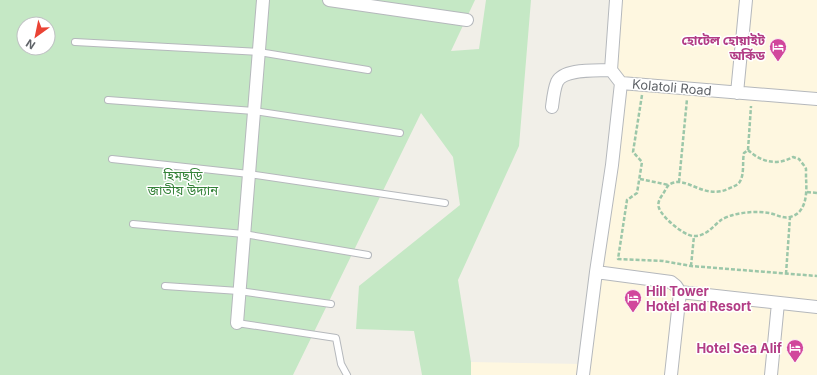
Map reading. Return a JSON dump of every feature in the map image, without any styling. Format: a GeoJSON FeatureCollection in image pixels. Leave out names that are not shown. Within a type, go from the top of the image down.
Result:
{"type":"FeatureCollection","features":[{"type":"Feature","properties":{"kind":"street"},"geometry":{"type":"LineString","coordinates":[[237,323],[263,0]]}},
{"type":"Feature","properties":{"kind":"street"},"geometry":{"type":"LineString","coordinates":[[329,0],[467,20]]}},
{"type":"Feature","properties":{"kind":"street"},"geometry":{"type":"LineString","coordinates":[[552,107],[557,82],[564,75],[573,72],[611,70],[616,0]]}},
{"type":"Feature","properties":{"kind":"street"},"geometry":{"type":"LineString","coordinates":[[737,92],[746,0]]}},
{"type":"Feature","properties":{"kind":"street","name":"Kolatoli Road"},"geometry":{"type":"LineString","coordinates":[[611,70],[621,82],[817,100]]}},
{"type":"Feature","properties":{"kind":"street"},"geometry":{"type":"LineString","coordinates":[[583,375],[596,272],[612,165],[621,82]]}},
{"type":"Feature","properties":{"kind":"street"},"geometry":{"type":"LineString","coordinates":[[596,272],[671,282],[676,286],[680,292],[671,375]]}},
{"type":"Feature","properties":{"kind":"street"},"geometry":{"type":"LineString","coordinates":[[680,292],[817,307]]}},
{"type":"Feature","properties":{"kind":"street"},"geometry":{"type":"LineString","coordinates":[[771,375],[778,303]]}},
{"type":"Feature","properties":{"kind":"lane"},"geometry":{"type":"LineString","coordinates":[[75,42],[259,52],[368,70]]}},
{"type":"Feature","properties":{"kind":"lane"},"geometry":{"type":"LineString","coordinates":[[108,100],[254,110],[400,133]]}},
{"type":"Feature","properties":{"kind":"lane"},"geometry":{"type":"LineString","coordinates":[[112,159],[249,174],[445,203]]}},
{"type":"Feature","properties":{"kind":"lane"},"geometry":{"type":"LineString","coordinates":[[133,224],[244,234],[368,256]]}},
{"type":"Feature","properties":{"kind":"lane"},"geometry":{"type":"LineString","coordinates":[[165,286],[239,291],[330,304]]}},
{"type":"Feature","properties":{"kind":"lane"},"geometry":{"type":"LineString","coordinates":[[237,323],[336,338],[341,364],[347,375]]}},
{"type":"Feature","properties":{"kind":"path"},"geometry":{"type":"LineString","coordinates":[[650,94],[642,93],[633,152],[642,162],[640,179],[637,193],[627,200],[618,259],[817,276]]}},
{"type":"Feature","properties":{"kind":"path"},"geometry":{"type":"LineString","coordinates":[[679,182],[687,98],[694,98]]}},
{"type":"Feature","properties":{"kind":"path"},"geometry":{"type":"LineString","coordinates":[[744,105],[758,106]]}},
{"type":"Feature","properties":{"kind":"path"},"geometry":{"type":"LineString","coordinates":[[640,179],[669,185],[684,182],[708,192],[717,192],[729,189],[739,183],[742,176],[742,160],[744,153],[748,150],[751,106]]}},
{"type":"Feature","properties":{"kind":"path"},"geometry":{"type":"LineString","coordinates":[[669,185],[659,199],[658,207],[670,222],[684,233],[694,236],[702,235],[722,220],[733,215],[760,212],[790,217],[798,212],[803,206],[807,192],[806,169],[800,159],[793,157],[787,161],[768,161],[755,156],[748,150]]}},
{"type":"Feature","properties":{"kind":"path"},"geometry":{"type":"LineString","coordinates":[[807,192],[817,193]]}},
{"type":"Feature","properties":{"kind":"path"},"geometry":{"type":"LineString","coordinates":[[786,274],[790,217]]}},
{"type":"Feature","properties":{"kind":"path"},"geometry":{"type":"LineString","coordinates":[[691,266],[694,236]]}},
{"type":"Feature","properties":{"kind":"shaded area"},"geometry":{"type":"Polygon","coordinates":[[[611,0],[817,0],[817,375],[471,375],[471,362],[583,364],[621,93],[606,64],[611,0]]]}},
{"type":"Feature","properties":{"kind":"green space","name":"হিমছড়ি জাতীয় উদ্যান"},"geometry":{"type":"Polygon","coordinates":[[[0,0],[475,0],[451,51],[479,49],[486,0],[531,0],[519,146],[458,280],[471,362],[471,375],[422,375],[414,331],[356,329],[359,286],[460,205],[453,157],[421,113],[293,375],[0,375],[0,0]]]}},
{"type":"Feature","properties":{"kind":"place","name":"হোটেল হোয়াইট অর্কিড"},"geometry":{"type":"Point","coordinates":[778,62]}},
{"type":"Feature","properties":{"kind":"place","name":"Hill Tower Hotel and Resort"},"geometry":{"type":"Point","coordinates":[633,313]}},
{"type":"Feature","properties":{"kind":"place","name":"Hotel Sea Alif"},"geometry":{"type":"Point","coordinates":[795,363]}}]}
